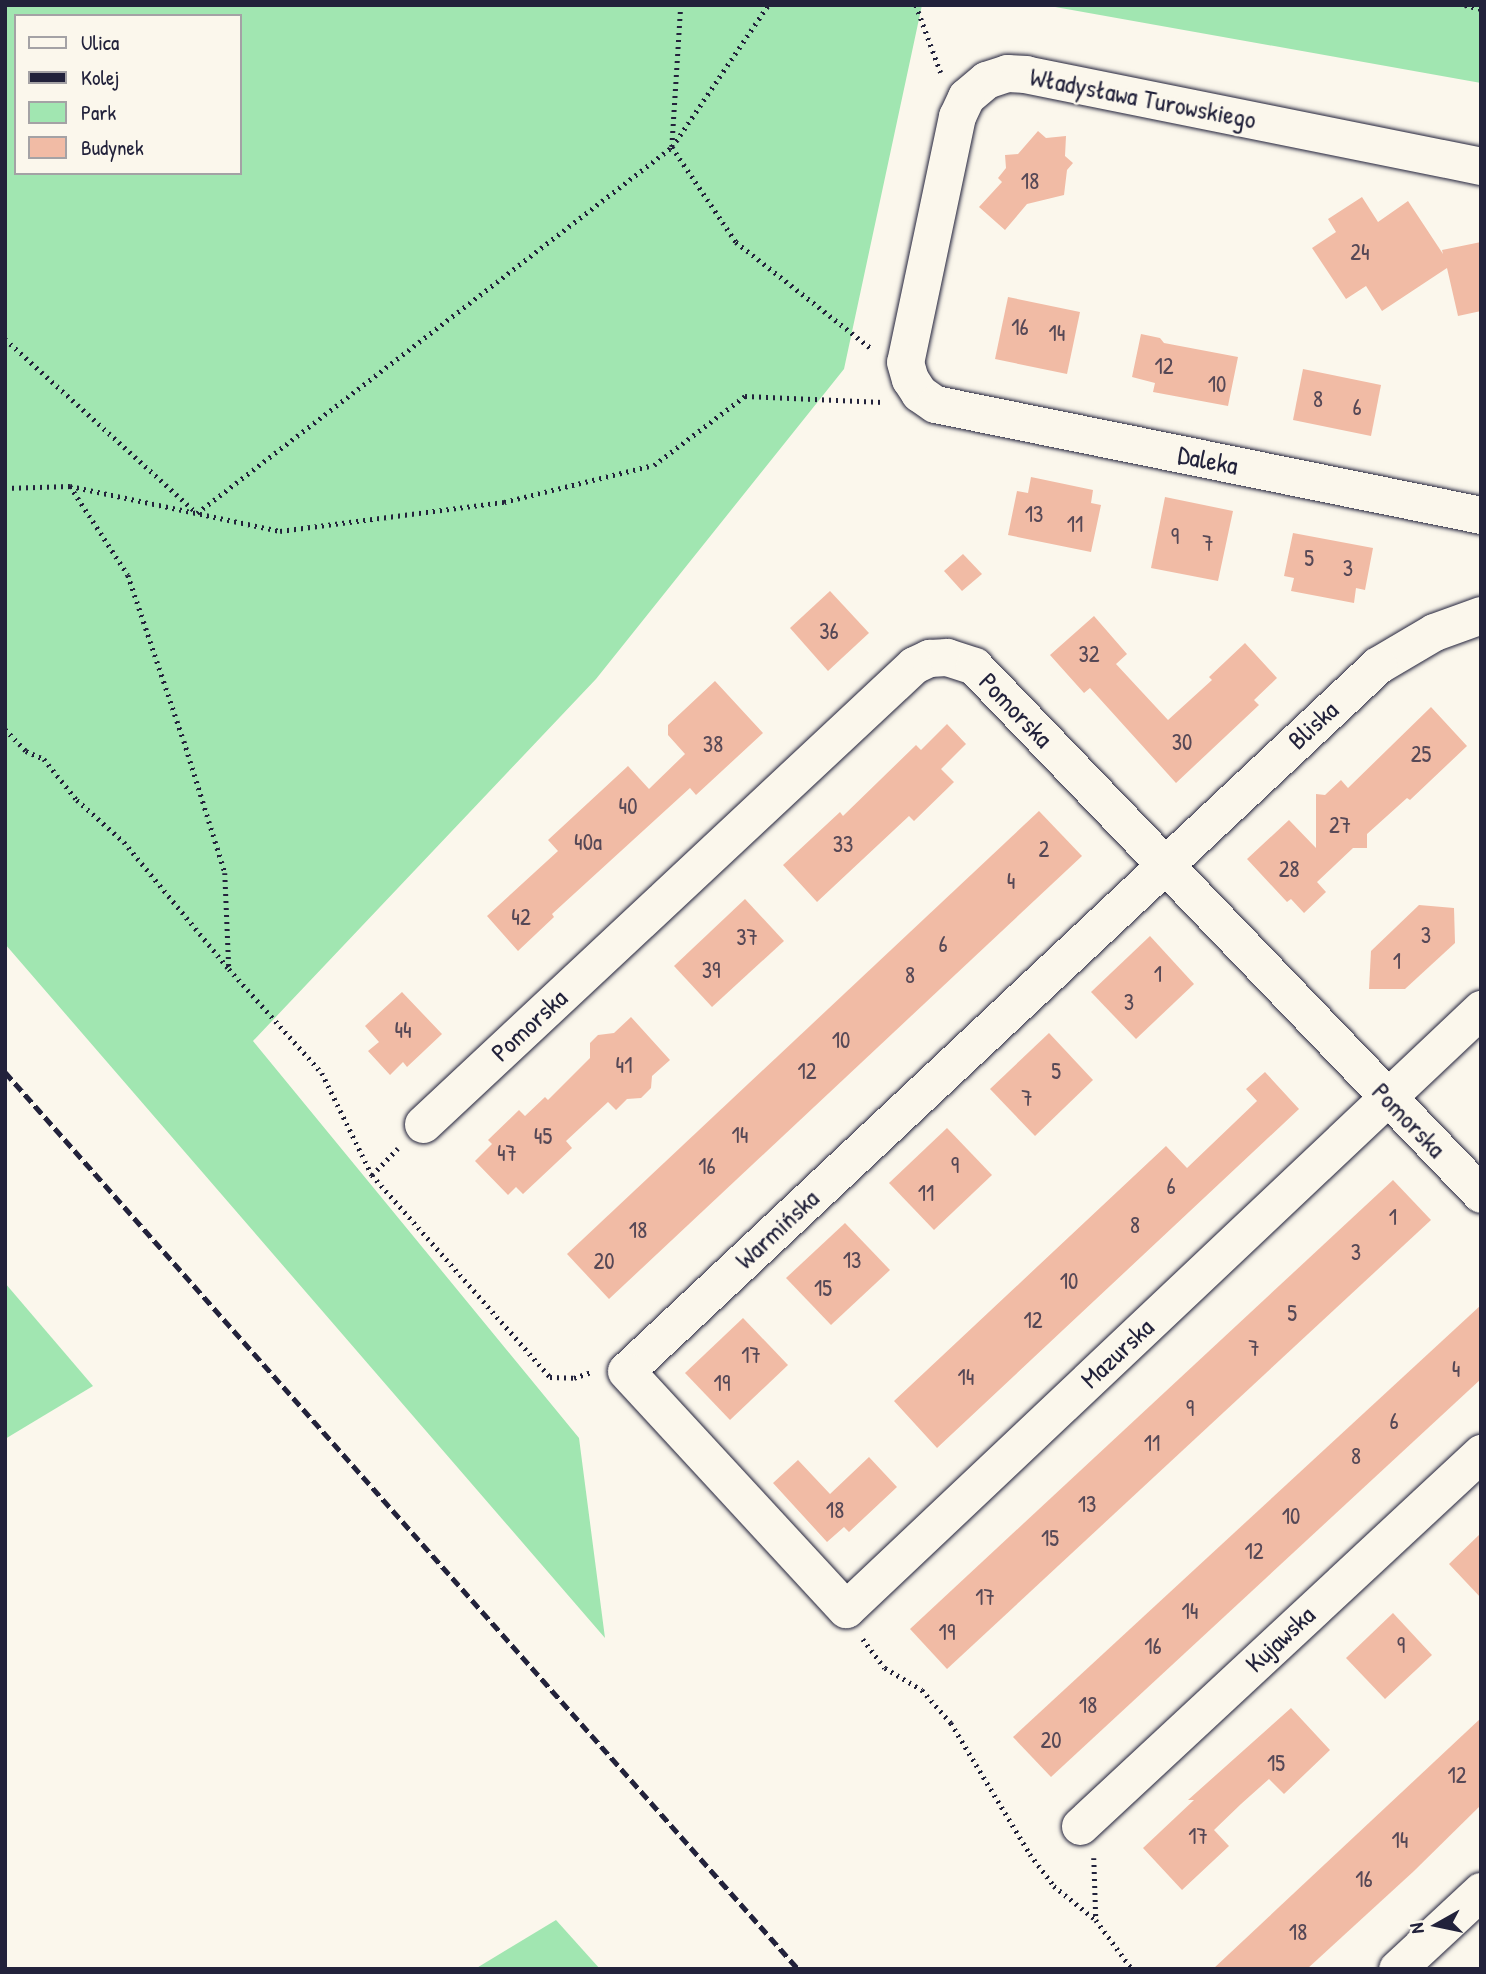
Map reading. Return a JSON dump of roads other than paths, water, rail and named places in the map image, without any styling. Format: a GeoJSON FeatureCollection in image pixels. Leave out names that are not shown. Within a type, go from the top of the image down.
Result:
{"type":"FeatureCollection","features":[{"type":"Feature","properties":{"kind":"street","name":"Władysława Turowskiego"},"geometry":{"type":"LineString","coordinates":[[922,392],[905,362],[907,343],[957,116],[967,97],[986,80],[1007,73],[1026,74],[1481,166]]}},
{"type":"Feature","properties":{"kind":"street","name":"Daleka"},"geometry":{"type":"LineString","coordinates":[[922,392],[1481,515]]}},
{"type":"Feature","properties":{"kind":"street","name":"Bliska"},"geometry":{"type":"LineString","coordinates":[[1163,864],[1378,665],[1434,632],[1481,615]]}},
{"type":"Feature","properties":{"kind":"street","name":"Pomorska"},"geometry":{"type":"LineString","coordinates":[[423,1124],[914,665],[929,658],[947,657],[974,666],[1481,1194]]}},
{"type":"Feature","properties":{"kind":"street","name":"Warmińska"},"geometry":{"type":"LineString","coordinates":[[846,1609],[626,1371],[1163,864]]}},
{"type":"Feature","properties":{"kind":"street","name":"Mazurska"},"geometry":{"type":"LineString","coordinates":[[846,1609],[1481,1009]]}},
{"type":"Feature","properties":{"kind":"street","name":"Kujawska"},"geometry":{"type":"LineString","coordinates":[[1087,1839],[1481,1453]]}},
{"type":"Feature","properties":{"kind":"street"},"geometry":{"type":"LineString","coordinates":[[1397,1969],[1481,1891]]}},
{"type":"Feature","properties":{"kind":"railway"},"geometry":{"type":"LineString","coordinates":[[5,1072],[798,1969]]}}]}
